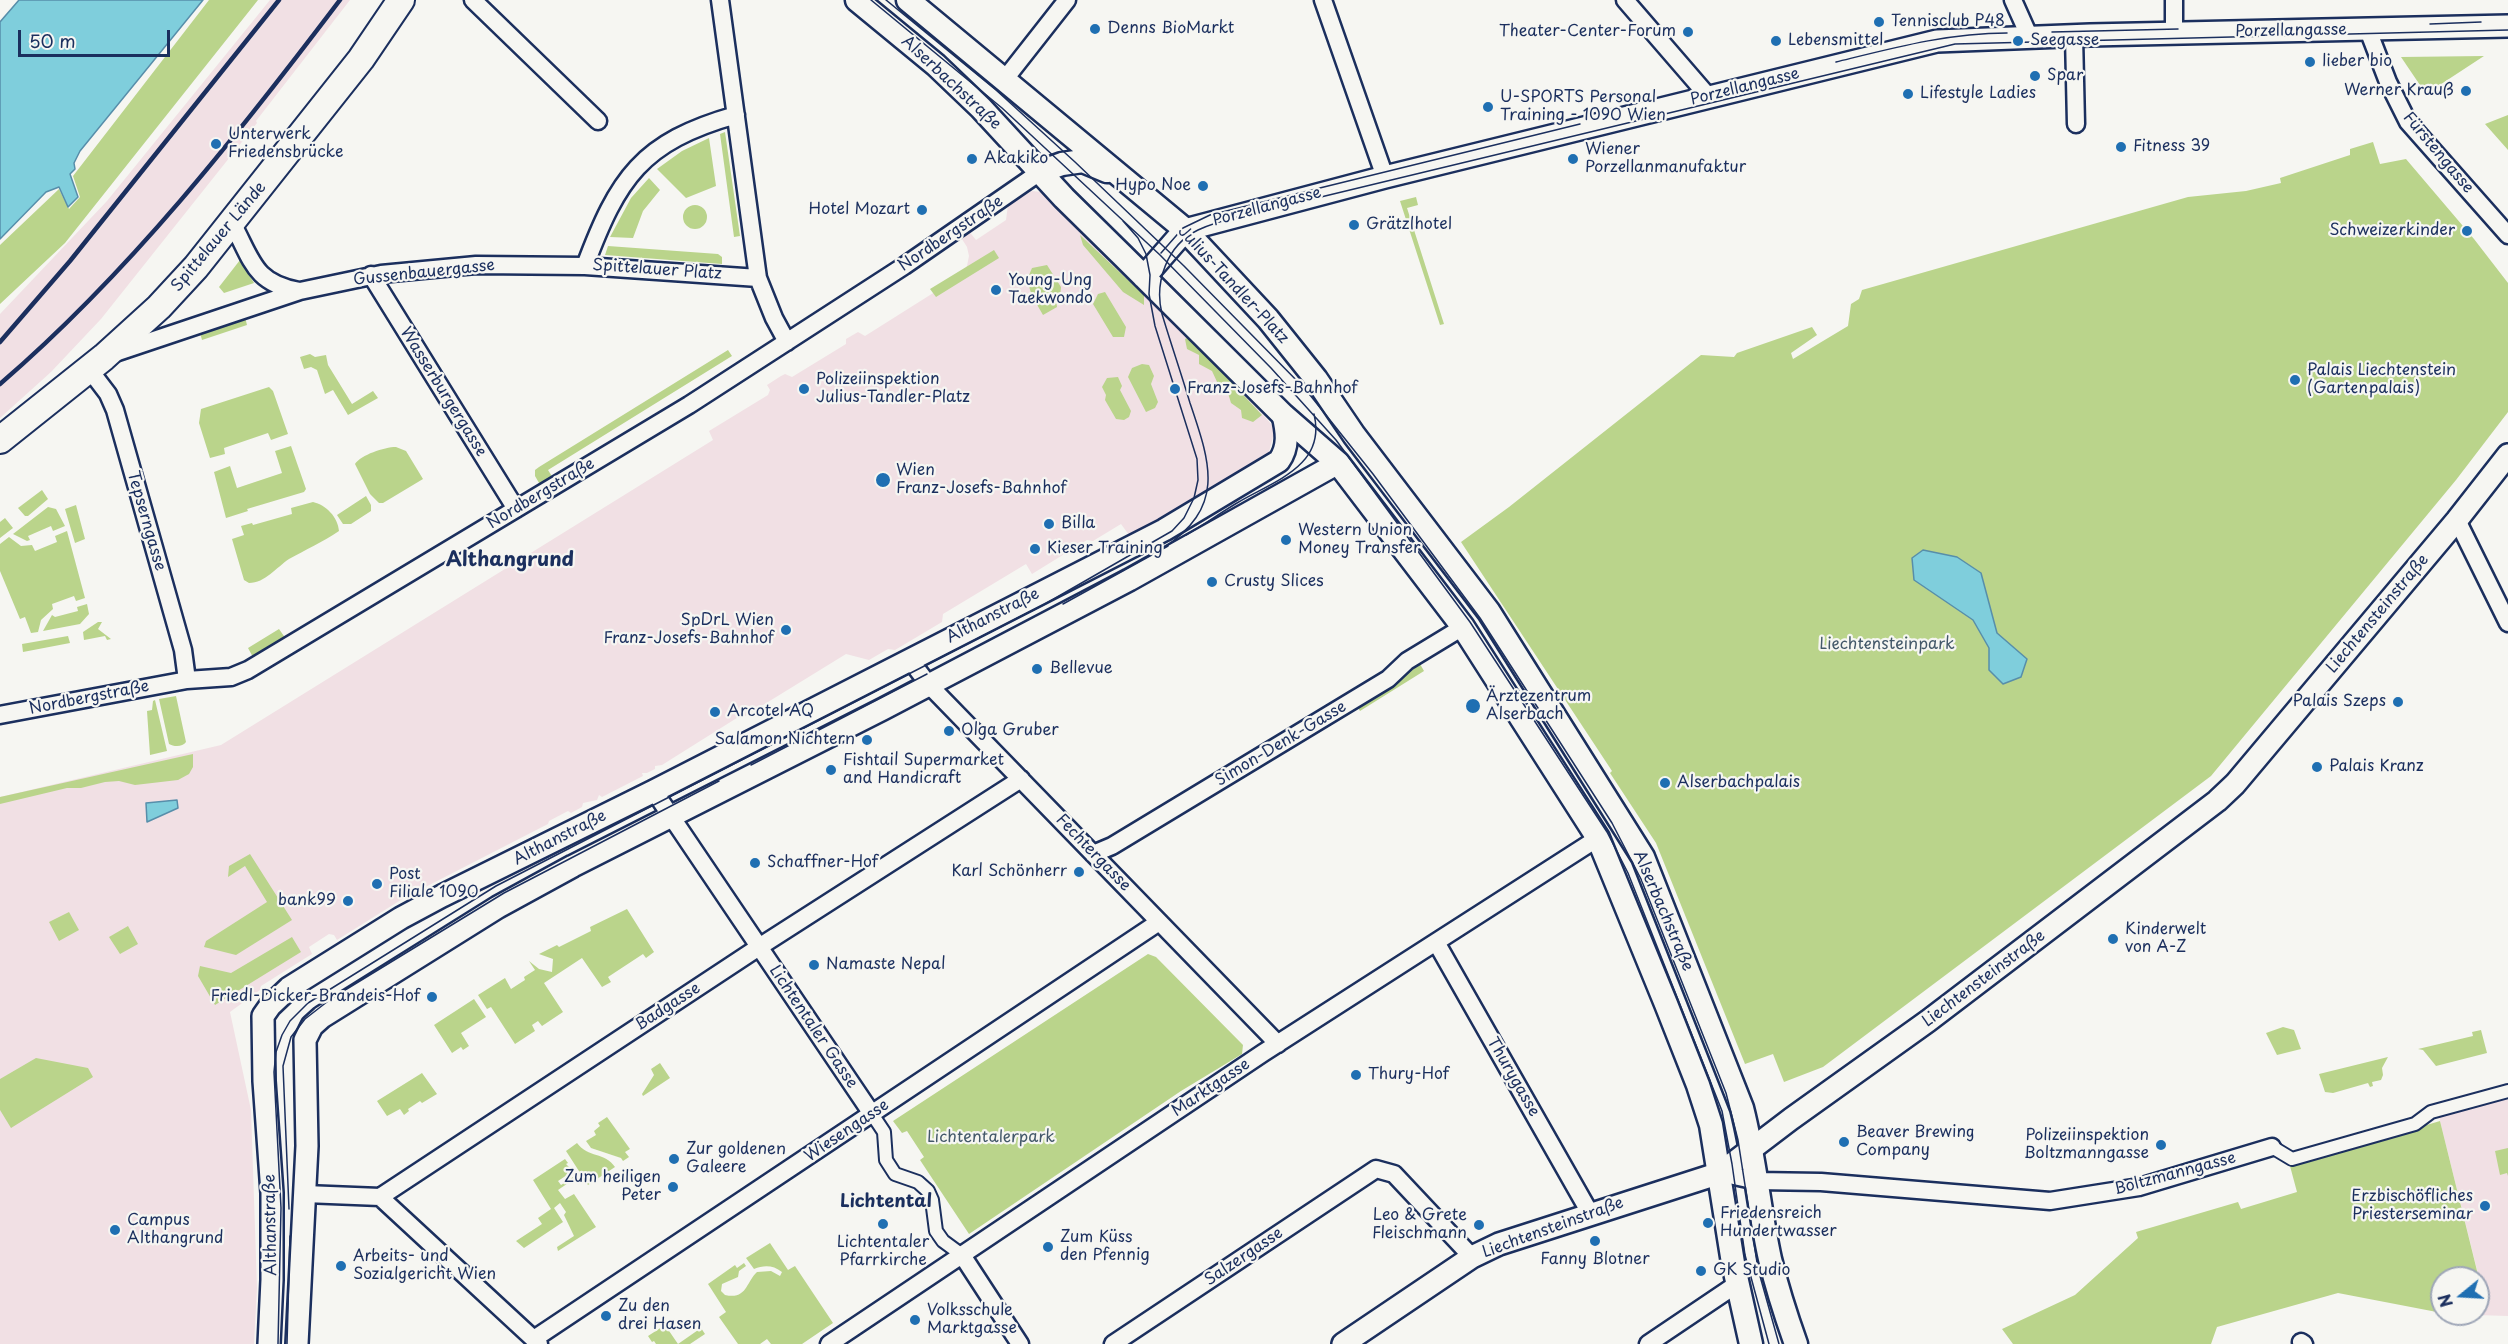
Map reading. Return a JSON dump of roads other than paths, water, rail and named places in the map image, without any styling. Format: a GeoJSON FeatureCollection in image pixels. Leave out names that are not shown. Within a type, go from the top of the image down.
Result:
{"type":"FeatureCollection","features":[{"type":"Feature","properties":{"kind":"main road","name":"Spittelauer Lände"},"geometry":{"type":"LineString","coordinates":[[0,440],[97,363],[177,288],[232,223],[372,44],[400,0]]}},
{"type":"Feature","properties":{"kind":"main road","name":"Alserbachstraße"},"geometry":{"type":"LineString","coordinates":[[857,0],[936,65],[981,108],[1040,172]]}},
{"type":"Feature","properties":{"kind":"main road","name":"Alserbachstraße"},"geometry":{"type":"LineString","coordinates":[[908,0],[1005,79]]}},
{"type":"Feature","properties":{"kind":"main road","name":"Julius-Tandler-Platz"},"geometry":{"type":"LineString","coordinates":[[1005,79],[1185,230],[1268,319],[1316,379],[1354,435],[1381,468]]}},
{"type":"Feature","properties":{"kind":"main road"},"geometry":{"type":"LineString","coordinates":[[1121,177],[1083,161],[1062,164],[1040,172],[1283,415],[1338,463],[1354,449],[1354,435]]}},
{"type":"Feature","properties":{"kind":"main road"},"geometry":{"type":"LineString","coordinates":[[1144,277],[1185,230]]}},
{"type":"Feature","properties":{"kind":"main road","name":"Alserbachstraße"},"geometry":{"type":"LineString","coordinates":[[1338,463],[1463,627],[1598,838],[1698,1085],[1711,1125],[1737,1284],[1751,1344]]}},
{"type":"Feature","properties":{"kind":"main road","name":"Alserbachstraße"},"geometry":{"type":"LineString","coordinates":[[1381,468],[1489,612],[1643,857],[1742,1108],[1752,1147],[1773,1269],[1796,1344]]}},
{"type":"Feature","properties":{"kind":"street"},"geometry":{"type":"LineString","coordinates":[[473,0],[598,121]]}},
{"type":"Feature","properties":{"kind":"street"},"geometry":{"type":"LineString","coordinates":[[720,0],[758,278],[774,318],[787,342]]}},
{"type":"Feature","properties":{"kind":"street"},"geometry":{"type":"LineString","coordinates":[[1005,79],[1067,0]]}},
{"type":"Feature","properties":{"kind":"street"},"geometry":{"type":"LineString","coordinates":[[1323,0],[1385,177]]}},
{"type":"Feature","properties":{"kind":"street"},"geometry":{"type":"LineString","coordinates":[[1625,0],[1708,96]]}},
{"type":"Feature","properties":{"kind":"street"},"geometry":{"type":"LineString","coordinates":[[2013,0],[2030,38]]}},
{"type":"Feature","properties":{"kind":"street"},"geometry":{"type":"LineString","coordinates":[[2174,0],[2174,33]]}},
{"type":"Feature","properties":{"kind":"street","name":"Porzellangasse"},"geometry":{"type":"LineString","coordinates":[[1185,230],[1385,177],[1937,41],[2508,26]]}},
{"type":"Feature","properties":{"kind":"street","name":"Fürstengasse"},"geometry":{"type":"LineString","coordinates":[[2368,30],[2388,82],[2408,122],[2508,235]]}},
{"type":"Feature","properties":{"kind":"street"},"geometry":{"type":"LineString","coordinates":[[2074,36],[2076,124]]}},
{"type":"Feature","properties":{"kind":"street","name":"Spittelauer Platz"},"geometry":{"type":"LineString","coordinates":[[736,115],[700,125],[662,146],[642,162],[619,189],[603,220],[585,266],[758,278]]}},
{"type":"Feature","properties":{"kind":"street","name":"Nordbergstraße"},"geometry":{"type":"LineString","coordinates":[[0,715],[187,680],[223,679],[248,670],[689,405],[904,266],[1040,172]]}},
{"type":"Feature","properties":{"kind":"street"},"geometry":{"type":"LineString","coordinates":[[232,223],[259,274],[271,282],[300,291]]}},
{"type":"Feature","properties":{"kind":"street","name":"Gussenbauergasse"},"geometry":{"type":"LineString","coordinates":[[97,363],[300,291],[370,275],[476,265],[585,266]]}},
{"type":"Feature","properties":{"kind":"street","name":"Wasserburgergasse"},"geometry":{"type":"LineString","coordinates":[[370,275],[516,509]]}},
{"type":"Feature","properties":{"kind":"street","name":"Tepserngasse"},"geometry":{"type":"LineString","coordinates":[[97,363],[116,410],[183,650],[187,680]]}},
{"type":"Feature","properties":{"kind":"street","name":"Althanstraße"},"geometry":{"type":"LineString","coordinates":[[269,1344],[272,1193],[262,1031],[263,1016],[289,988],[401,918],[1164,530],[1279,462],[1287,437],[1283,415]]}},
{"type":"Feature","properties":{"kind":"street","name":"Liechtensteinstraße"},"geometry":{"type":"LineString","coordinates":[[1343,1344],[1472,1257],[1499,1244],[1720,1173],[1752,1147],[1928,1022],[2227,792],[2457,520],[2508,455]]}},
{"type":"Feature","properties":{"kind":"street","name":"Althanstraße"},"geometry":{"type":"LineString","coordinates":[[297,1344],[307,1146],[305,1040],[312,1026],[322,1017],[498,907],[573,866],[929,685],[1338,463]]}},
{"type":"Feature","properties":{"kind":"street"},"geometry":{"type":"LineString","coordinates":[[2457,520],[2508,623]]}},
{"type":"Feature","properties":{"kind":"street","name":"Simon-Denk-Gasse"},"geometry":{"type":"LineString","coordinates":[[1093,854],[1112,846],[1388,679],[1407,662],[1463,627]]}},
{"type":"Feature","properties":{"kind":"street","name":"Fechtergasse"},"geometry":{"type":"LineString","coordinates":[[910,660],[929,685],[1278,1044]]}},
{"type":"Feature","properties":{"kind":"street","name":"Badgasse"},"geometry":{"type":"LineString","coordinates":[[380,1197],[759,947],[1021,779]]}},
{"type":"Feature","properties":{"kind":"street","name":"Lichtentaler Gasse"},"geometry":{"type":"LineString","coordinates":[[654,791],[884,1132],[886,1160],[895,1174],[918,1182],[928,1191],[932,1200],[936,1231],[943,1241],[962,1255],[1020,1344]]}},
{"type":"Feature","properties":{"kind":"street","name":"Marktgasse"},"geometry":{"type":"LineString","coordinates":[[829,1344],[1278,1044],[1598,838]]}},
{"type":"Feature","properties":{"kind":"street","name":"Wiesengasse"},"geometry":{"type":"LineString","coordinates":[[536,1341],[1159,922]]}},
{"type":"Feature","properties":{"kind":"street","name":"Thurygasse"},"geometry":{"type":"LineString","coordinates":[[1436,942],[1590,1213]]}},
{"type":"Feature","properties":{"kind":"street","name":"Boltzmanngasse"},"geometry":{"type":"LineString","coordinates":[[1720,1173],[1757,1181],[1821,1182],[2050,1201],[2139,1187],[2272,1147],[2292,1159],[2415,1124],[2431,1112],[2508,1091]]}},
{"type":"Feature","properties":{"kind":"street","name":"Salzergasse"},"geometry":{"type":"LineString","coordinates":[[1113,1344],[1376,1169],[1395,1174],[1472,1257]]}},
{"type":"Feature","properties":{"kind":"street"},"geometry":{"type":"LineString","coordinates":[[305,1194],[380,1197],[536,1341]]}},
{"type":"Feature","properties":{"kind":"street"},"geometry":{"type":"LineString","coordinates":[[1648,1344],[1737,1284]]}},
{"type":"Feature","properties":{"kind":"water"},"geometry":{"type":"Polygon","coordinates":[[[19,0],[203,0],[80,151],[74,163],[75,169],[70,174],[78,197],[68,207],[59,187],[46,192],[0,239],[0,22],[19,0]]]}},
{"type":"Feature","properties":{"kind":"water"},"geometry":{"type":"Polygon","coordinates":[[[1923,550],[1957,557],[1981,573],[1997,633],[2027,659],[2021,677],[2003,684],[1989,670],[1989,648],[1973,620],[1914,580],[1912,558],[1923,550]]]}},
{"type":"Feature","properties":{"kind":"water"},"geometry":{"type":"Polygon","coordinates":[[[177,800],[178,808],[147,822],[146,803],[177,800]]]}},
{"type":"Feature","properties":{"kind":"tram line"},"geometry":{"type":"LineString","coordinates":[[871,0],[1002,108],[1160,255],[1271,368],[1336,440],[1470,622],[1607,832],[1628,873],[1722,1111],[1745,1255],[1769,1344]]}},
{"type":"Feature","properties":{"kind":"tram line"},"geometry":{"type":"LineString","coordinates":[[886,0],[996,90],[1075,162],[1184,266],[1306,390],[1373,474],[1480,618],[1612,823],[1641,879],[1726,1093],[1738,1140],[1758,1269],[1779,1344]]}},
{"type":"Feature","properties":{"kind":"tram line"},"geometry":{"type":"LineString","coordinates":[[2430,24],[2481,22]]}},
{"type":"Feature","properties":{"kind":"tram line"},"geometry":{"type":"LineString","coordinates":[[2052,32],[2178,29]]}},
{"type":"Feature","properties":{"kind":"tram line"},"geometry":{"type":"LineString","coordinates":[[1162,549],[1182,533],[1196,517],[1205,501],[1208,484],[1203,446],[1162,314],[1160,289],[1165,266],[1178,245],[1198,230],[1208,226],[1233,218],[1955,44],[2508,30]]}},
{"type":"Feature","properties":{"kind":"tram line"},"geometry":{"type":"LineString","coordinates":[[1836,62],[1942,38],[2007,33]]}},
{"type":"Feature","properties":{"kind":"tram line"},"geometry":{"type":"LineString","coordinates":[[1161,253],[1183,228],[1210,215],[1580,124]]}},
{"type":"Feature","properties":{"kind":"tram line"},"geometry":{"type":"LineString","coordinates":[[278,1344],[281,1208],[274,1072],[276,1052],[282,1035],[290,1021],[308,1003],[496,886],[1045,604],[1172,531],[1184,518],[1194,498],[1198,480],[1197,459],[1155,326],[1149,294],[1150,275],[1146,254],[1138,238],[1123,221]]}},
{"type":"Feature","properties":{"kind":"tram line"},"geometry":{"type":"LineString","coordinates":[[1186,535],[1237,503],[1280,480],[1304,460],[1312,447],[1316,432],[1314,414]]}},
{"type":"Feature","properties":{"kind":"tram line"},"geometry":{"type":"LineString","coordinates":[[1063,604],[1168,546]]}},
{"type":"Feature","properties":{"kind":"tram line"},"geometry":{"type":"LineString","coordinates":[[751,765],[927,674]]}},
{"type":"Feature","properties":{"kind":"tram line"},"geometry":{"type":"LineString","coordinates":[[289,1209],[283,1066],[291,1037],[305,1019],[332,998],[504,893],[719,781]]}},
{"type":"Feature","properties":{"kind":"tram line"},"geometry":{"type":"LineString","coordinates":[[287,1344],[290,1236]]}},
{"type":"Feature","properties":{"kind":"railway"},"geometry":{"type":"LineString","coordinates":[[0,342],[70,261],[279,0]]}},
{"type":"Feature","properties":{"kind":"railway"},"geometry":{"type":"LineString","coordinates":[[0,384],[47,341],[137,250],[262,102],[340,0]]}},
{"type":"Feature","properties":{"kind":"place","name":"Tennisclub P48"},"geometry":{"type":"Point","coordinates":[1879,22]}},
{"type":"Feature","properties":{"kind":"place","name":"Denns BioMarkt"},"geometry":{"type":"Point","coordinates":[1095,29]}},
{"type":"Feature","properties":{"kind":"place","name":"Theater-Center-Forum"},"geometry":{"type":"Point","coordinates":[1688,32]}},
{"type":"Feature","properties":{"kind":"place","name":"Lebensmittel"},"geometry":{"type":"Point","coordinates":[1776,41]}},
{"type":"Feature","properties":{"kind":"place","name":"Seegasse"},"geometry":{"type":"Point","coordinates":[2018,41]}},
{"type":"Feature","properties":{"kind":"place","name":"lieber bio"},"geometry":{"type":"Point","coordinates":[2310,62]}},
{"type":"Feature","properties":{"kind":"place","name":"Spar"},"geometry":{"type":"Point","coordinates":[2035,76]}},
{"type":"Feature","properties":{"kind":"place","name":"Werner Krauß"},"geometry":{"type":"Point","coordinates":[2466,91]}},
{"type":"Feature","properties":{"kind":"place","name":"Lifestyle Ladies"},"geometry":{"type":"Point","coordinates":[1908,94]}},
{"type":"Feature","properties":{"kind":"place","name":"U-SPORTS Personal Training - 1090 Wien"},"geometry":{"type":"Point","coordinates":[1488,107]}},
{"type":"Feature","properties":{"kind":"place","name":"Unterwerk Friedensbrücke"},"geometry":{"type":"Point","coordinates":[216,144]}},
{"type":"Feature","properties":{"kind":"place","name":"Fitness 39"},"geometry":{"type":"Point","coordinates":[2121,147]}},
{"type":"Feature","properties":{"kind":"place","name":"Akakiko"},"geometry":{"type":"Point","coordinates":[972,159]}},
{"type":"Feature","properties":{"kind":"place","name":"Wiener Porzellanmanufaktur"},"geometry":{"type":"Point","coordinates":[1573,159]}},
{"type":"Feature","properties":{"kind":"place","name":"Hypo Noe"},"geometry":{"type":"Point","coordinates":[1203,186]}},
{"type":"Feature","properties":{"kind":"place","name":"Hotel Mozart"},"geometry":{"type":"Point","coordinates":[922,210]}},
{"type":"Feature","properties":{"kind":"place","name":"Grätzlhotel"},"geometry":{"type":"Point","coordinates":[1354,225]}},
{"type":"Feature","properties":{"kind":"place","name":"Schweizerkinder"},"geometry":{"type":"Point","coordinates":[2467,231]}},
{"type":"Feature","properties":{"kind":"place","name":"Young-Ung Taekwondo"},"geometry":{"type":"Point","coordinates":[996,290]}},
{"type":"Feature","properties":{"kind":"place","name":"Palais Liechtenstein (Gartenpalais)"},"geometry":{"type":"Point","coordinates":[2295,380]}},
{"type":"Feature","properties":{"kind":"place","name":"Polizeiinspektion Julius-Tandler-Platz"},"geometry":{"type":"Point","coordinates":[804,389]}},
{"type":"Feature","properties":{"kind":"place","name":"Franz-Josefs-Bahnhof"},"geometry":{"type":"Point","coordinates":[1175,389]}},
{"type":"Feature","properties":{"kind":"place","name":"Wien Franz-Josefs-Bahnhof"},"geometry":{"type":"Point","coordinates":[883,480]}},
{"type":"Feature","properties":{"kind":"place","name":"Billa"},"geometry":{"type":"Point","coordinates":[1049,524]}},
{"type":"Feature","properties":{"kind":"place","name":"Western Union Money Transfer"},"geometry":{"type":"Point","coordinates":[1286,540]}},
{"type":"Feature","properties":{"kind":"place","name":"Kieser Training"},"geometry":{"type":"Point","coordinates":[1035,549]}},
{"type":"Feature","properties":{"kind":"place","name":"Crusty Slices"},"geometry":{"type":"Point","coordinates":[1212,582]}},
{"type":"Feature","properties":{"kind":"place","name":"SpDrL Wien Franz-Josefs-Bahnhof"},"geometry":{"type":"Point","coordinates":[786,630]}},
{"type":"Feature","properties":{"kind":"place","name":"Bellevue"},"geometry":{"type":"Point","coordinates":[1037,669]}},
{"type":"Feature","properties":{"kind":"place","name":"Palais Szeps"},"geometry":{"type":"Point","coordinates":[2398,702]}},
{"type":"Feature","properties":{"kind":"place","name":"Ärztezentrum Alserbach"},"geometry":{"type":"Point","coordinates":[1473,706]}},
{"type":"Feature","properties":{"kind":"place","name":"Arcotel AQ"},"geometry":{"type":"Point","coordinates":[715,712]}},
{"type":"Feature","properties":{"kind":"place","name":"Olga Gruber"},"geometry":{"type":"Point","coordinates":[949,731]}},
{"type":"Feature","properties":{"kind":"place","name":"Salamon Nichtern"},"geometry":{"type":"Point","coordinates":[867,740]}},
{"type":"Feature","properties":{"kind":"place","name":"Palais Kranz"},"geometry":{"type":"Point","coordinates":[2317,767]}},
{"type":"Feature","properties":{"kind":"place","name":"Fishtail Supermarket and Handicraft"},"geometry":{"type":"Point","coordinates":[831,770]}},
{"type":"Feature","properties":{"kind":"place","name":"Alserbachpalais"},"geometry":{"type":"Point","coordinates":[1665,783]}},
{"type":"Feature","properties":{"kind":"place","name":"Schaffner-Hof"},"geometry":{"type":"Point","coordinates":[755,863]}},
{"type":"Feature","properties":{"kind":"place","name":"Karl Schönherr"},"geometry":{"type":"Point","coordinates":[1079,872]}},
{"type":"Feature","properties":{"kind":"place","name":"Post Filiale 1090"},"geometry":{"type":"Point","coordinates":[377,884]}},
{"type":"Feature","properties":{"kind":"place","name":"bank99"},"geometry":{"type":"Point","coordinates":[348,901]}},
{"type":"Feature","properties":{"kind":"place","name":"Kinderwelt von A-Z"},"geometry":{"type":"Point","coordinates":[2113,939]}},
{"type":"Feature","properties":{"kind":"place","name":"Namaste Nepal"},"geometry":{"type":"Point","coordinates":[814,965]}},
{"type":"Feature","properties":{"kind":"place","name":"Friedl-Dicker-Brandeis-Hof"},"geometry":{"type":"Point","coordinates":[432,997]}},
{"type":"Feature","properties":{"kind":"place","name":"Thury-Hof"},"geometry":{"type":"Point","coordinates":[1356,1075]}},
{"type":"Feature","properties":{"kind":"place","name":"Beaver Brewing Company"},"geometry":{"type":"Point","coordinates":[1844,1142]}},
{"type":"Feature","properties":{"kind":"place","name":"Polizeiinspektion Boltzmanngasse"},"geometry":{"type":"Point","coordinates":[2161,1145]}},
{"type":"Feature","properties":{"kind":"place","name":"Zur goldenen Galeere"},"geometry":{"type":"Point","coordinates":[674,1159]}},
{"type":"Feature","properties":{"kind":"place","name":"Zum heiligen Peter"},"geometry":{"type":"Point","coordinates":[673,1187]}},
{"type":"Feature","properties":{"kind":"place","name":"Erzbischöfliches Priesterseminar"},"geometry":{"type":"Point","coordinates":[2485,1206]}},
{"type":"Feature","properties":{"kind":"place","name":"Friedensreich Hundertwasser"},"geometry":{"type":"Point","coordinates":[1708,1223]}},
{"type":"Feature","properties":{"kind":"place","name":"Lichtentaler Pfarrkirche"},"geometry":{"type":"Point","coordinates":[883,1224]}},
{"type":"Feature","properties":{"kind":"place","name":"Leo & Grete Fleischmann"},"geometry":{"type":"Point","coordinates":[1479,1225]}},
{"type":"Feature","properties":{"kind":"place","name":"Campus Althangrund"},"geometry":{"type":"Point","coordinates":[115,1230]}},
{"type":"Feature","properties":{"kind":"place","name":"Fanny Blotner"},"geometry":{"type":"Point","coordinates":[1595,1241]}},
{"type":"Feature","properties":{"kind":"place","name":"Zum Küss den Pfennig"},"geometry":{"type":"Point","coordinates":[1048,1247]}},
{"type":"Feature","properties":{"kind":"place","name":"Arbeits- und Sozialgericht Wien"},"geometry":{"type":"Point","coordinates":[341,1266]}},
{"type":"Feature","properties":{"kind":"place","name":"GK Studio"},"geometry":{"type":"Point","coordinates":[1701,1271]}},
{"type":"Feature","properties":{"kind":"place","name":"Zu den drei Hasen"},"geometry":{"type":"Point","coordinates":[606,1316]}},
{"type":"Feature","properties":{"kind":"place","name":"Volksschule Marktgasse"},"geometry":{"type":"Point","coordinates":[915,1320]}},
{"type":"Feature","properties":{"kind":"district","name":"Althangrund"},"geometry":{"type":"Point","coordinates":[510,560]}},
{"type":"Feature","properties":{"kind":"district","name":"Lichtental"},"geometry":{"type":"Point","coordinates":[886,1202]}},
{"type":"Feature","properties":{"kind":"park label","name":"Liechtensteinpark"},"geometry":{"type":"Point","coordinates":[1887,645]}},
{"type":"Feature","properties":{"kind":"park label","name":"Lichtentalerpark"},"geometry":{"type":"Point","coordinates":[991,1138]}}]}
